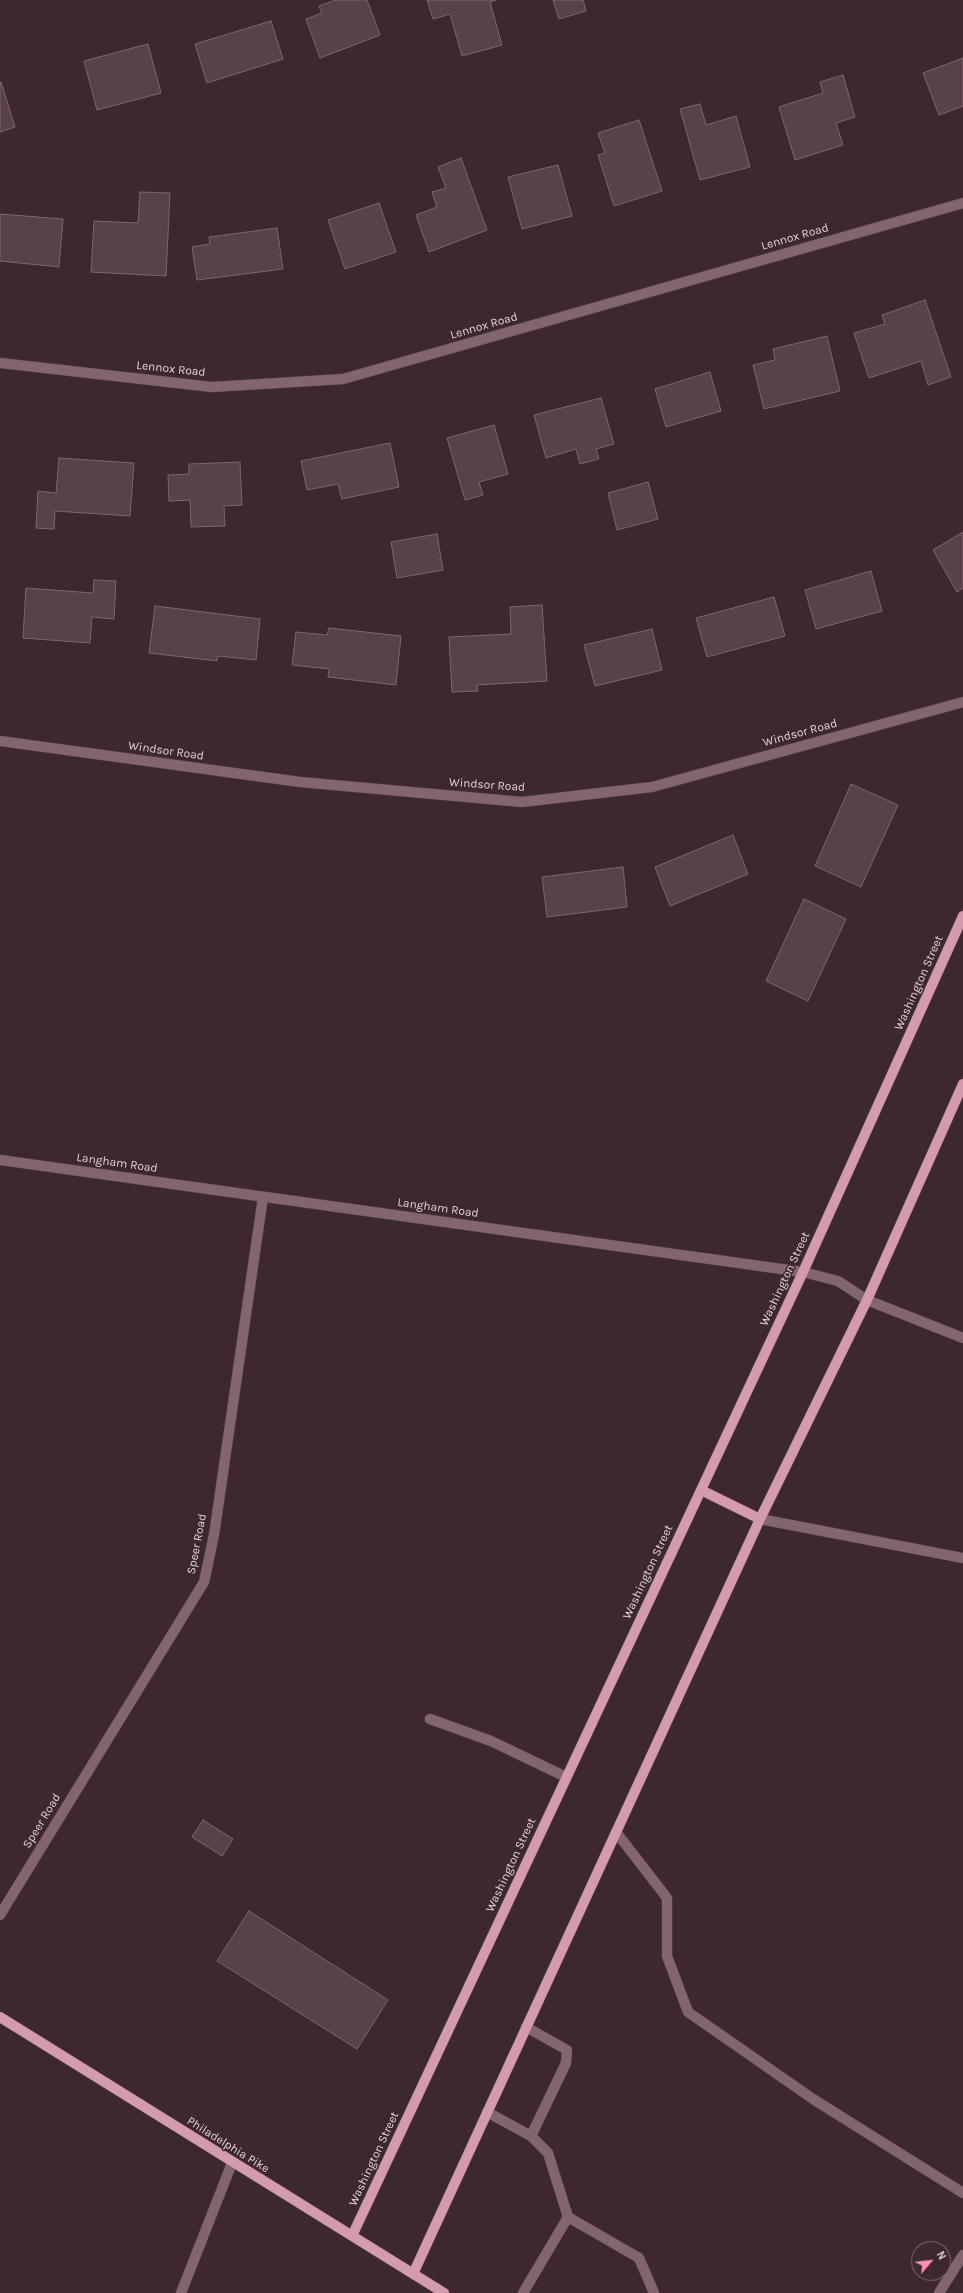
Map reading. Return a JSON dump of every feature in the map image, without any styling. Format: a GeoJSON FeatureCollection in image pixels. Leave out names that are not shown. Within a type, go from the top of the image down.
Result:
{"type":"FeatureCollection","features":[{"type":"Feature","properties":{"kind":"main road","name":"Washington Street"},"geometry":{"type":"LineString","coordinates":[[352,2236],[803,1272],[963,916]]}},
{"type":"Feature","properties":{"kind":"main road"},"geometry":{"type":"LineString","coordinates":[[413,2274],[760,1519],[867,1300],[963,1084]]}},
{"type":"Feature","properties":{"kind":"main road"},"geometry":{"type":"LineString","coordinates":[[701,1490],[760,1519]]}},
{"type":"Feature","properties":{"kind":"main road","name":"Philadelphia Pike"},"geometry":{"type":"LineString","coordinates":[[0,2017],[232,2163],[444,2293]]}},
{"type":"Feature","properties":{"kind":"street","name":"Lennox Road"},"geometry":{"type":"LineString","coordinates":[[0,364],[212,386],[343,380],[963,203]]}},
{"type":"Feature","properties":{"kind":"street","name":"Windsor Road"},"geometry":{"type":"LineString","coordinates":[[0,742],[300,782],[522,802],[652,787],[963,702]]}},
{"type":"Feature","properties":{"kind":"street","name":"Langham Road"},"geometry":{"type":"LineString","coordinates":[[0,1160],[803,1272],[838,1282],[867,1300],[963,1338]]}},
{"type":"Feature","properties":{"kind":"street","name":"Speer Road"},"geometry":{"type":"LineString","coordinates":[[0,1915],[204,1582],[214,1535],[263,1197]]}},
{"type":"Feature","properties":{"kind":"street"},"geometry":{"type":"LineString","coordinates":[[760,1519],[963,1558]]}},
{"type":"Feature","properties":{"kind":"street"},"geometry":{"type":"LineString","coordinates":[[430,1719],[491,1741],[566,1777]]}},
{"type":"Feature","properties":{"kind":"street"},"geometry":{"type":"LineString","coordinates":[[616,1832],[667,1898],[667,1956],[688,2012],[813,2099],[963,2193]]}},
{"type":"Feature","properties":{"kind":"street"},"geometry":{"type":"LineString","coordinates":[[526,2027],[567,2050],[566,2063],[531,2136]]}},
{"type":"Feature","properties":{"kind":"street"},"geometry":{"type":"LineString","coordinates":[[487,2112],[531,2136],[548,2153],[568,2217],[639,2258],[654,2293]]}},
{"type":"Feature","properties":{"kind":"street"},"geometry":{"type":"LineString","coordinates":[[181,2293],[232,2163]]}},
{"type":"Feature","properties":{"kind":"street"},"geometry":{"type":"LineString","coordinates":[[524,2293],[568,2217]]}},
{"type":"Feature","properties":{"kind":"street"},"geometry":{"type":"LineString","coordinates":[[938,2293],[963,2255]]}},
{"type":"Feature","properties":{"kind":"building"},"geometry":{"type":"Polygon","coordinates":[[[336,0],[367,0],[380,35],[320,58],[306,19],[322,13],[319,6],[336,0]]]}},
{"type":"Feature","properties":{"kind":"building"},"geometry":{"type":"Polygon","coordinates":[[[427,0],[496,0],[490,2],[502,45],[462,56],[450,14],[433,19],[427,0]]]}},
{"type":"Feature","properties":{"kind":"building"},"geometry":{"type":"Polygon","coordinates":[[[553,0],[583,0],[586,11],[559,19],[553,0]]]}},
{"type":"Feature","properties":{"kind":"building"},"geometry":{"type":"Polygon","coordinates":[[[271,21],[283,59],[207,83],[195,44],[271,21]]]}},
{"type":"Feature","properties":{"kind":"building"},"geometry":{"type":"Polygon","coordinates":[[[148,44],[161,93],[97,110],[84,61],[148,44]]]}},
{"type":"Feature","properties":{"kind":"building"},"geometry":{"type":"Polygon","coordinates":[[[963,58],[963,106],[939,115],[923,73],[963,58]]]}},
{"type":"Feature","properties":{"kind":"building"},"geometry":{"type":"Polygon","coordinates":[[[843,75],[855,117],[836,123],[843,145],[795,160],[779,107],[823,93],[820,82],[843,75]]]}},
{"type":"Feature","properties":{"kind":"building"},"geometry":{"type":"Polygon","coordinates":[[[1,82],[15,127],[0,132],[0,83],[1,82]]]}},
{"type":"Feature","properties":{"kind":"building"},"geometry":{"type":"Polygon","coordinates":[[[700,104],[706,125],[736,116],[750,167],[700,180],[680,109],[700,104]]]}},
{"type":"Feature","properties":{"kind":"building"},"geometry":{"type":"Polygon","coordinates":[[[639,120],[662,191],[614,206],[598,155],[605,153],[598,133],[639,120]]]}},
{"type":"Feature","properties":{"kind":"building"},"geometry":{"type":"Polygon","coordinates":[[[461,158],[487,230],[429,252],[416,215],[437,207],[432,192],[446,188],[438,167],[461,158]]]}},
{"type":"Feature","properties":{"kind":"building"},"geometry":{"type":"Polygon","coordinates":[[[558,165],[572,216],[522,229],[508,177],[558,165]]]}},
{"type":"Feature","properties":{"kind":"building"},"geometry":{"type":"Polygon","coordinates":[[[140,192],[170,193],[166,276],[91,272],[94,221],[138,223],[140,192]]]}},
{"type":"Feature","properties":{"kind":"building"},"geometry":{"type":"Polygon","coordinates":[[[379,203],[396,252],[345,269],[328,220],[379,203]]]}},
{"type":"Feature","properties":{"kind":"building"},"geometry":{"type":"Polygon","coordinates":[[[0,214],[63,219],[59,267],[0,261],[0,214]]]}},
{"type":"Feature","properties":{"kind":"building"},"geometry":{"type":"Polygon","coordinates":[[[277,228],[283,269],[197,280],[192,247],[210,244],[209,237],[277,228]]]}},
{"type":"Feature","properties":{"kind":"building"},"geometry":{"type":"Polygon","coordinates":[[[925,300],[951,377],[928,385],[921,361],[869,378],[854,333],[885,324],[882,315],[925,300]]]}},
{"type":"Feature","properties":{"kind":"building"},"geometry":{"type":"Polygon","coordinates":[[[827,336],[840,391],[764,409],[753,365],[775,360],[773,349],[827,336]]]}},
{"type":"Feature","properties":{"kind":"building"},"geometry":{"type":"Polygon","coordinates":[[[710,372],[721,411],[666,427],[655,389],[710,372]]]}},
{"type":"Feature","properties":{"kind":"building"},"geometry":{"type":"Polygon","coordinates":[[[601,398],[614,444],[596,449],[599,459],[580,464],[576,449],[546,458],[534,415],[601,398]]]}},
{"type":"Feature","properties":{"kind":"building"},"geometry":{"type":"Polygon","coordinates":[[[494,425],[508,474],[479,482],[483,495],[465,500],[447,438],[494,425]]]}},
{"type":"Feature","properties":{"kind":"building"},"geometry":{"type":"Polygon","coordinates":[[[390,443],[399,487],[342,499],[338,484],[307,490],[301,461],[390,443]]]}},
{"type":"Feature","properties":{"kind":"building"},"geometry":{"type":"Polygon","coordinates":[[[59,458],[134,463],[130,516],[55,511],[54,529],[36,528],[38,491],[56,493],[59,458]]]}},
{"type":"Feature","properties":{"kind":"building"},"geometry":{"type":"Polygon","coordinates":[[[240,462],[242,505],[224,506],[225,526],[191,527],[190,500],[169,501],[168,475],[189,474],[189,464],[240,462]]]}},
{"type":"Feature","properties":{"kind":"building"},"geometry":{"type":"Polygon","coordinates":[[[648,482],[658,519],[617,530],[608,493],[648,482]]]}},
{"type":"Feature","properties":{"kind":"building"},"geometry":{"type":"Polygon","coordinates":[[[963,532],[963,588],[957,592],[933,550],[963,532]]]}},
{"type":"Feature","properties":{"kind":"building"},"geometry":{"type":"Polygon","coordinates":[[[437,534],[443,570],[397,578],[391,542],[437,534]]]}},
{"type":"Feature","properties":{"kind":"building"},"geometry":{"type":"Polygon","coordinates":[[[871,571],[882,611],[816,629],[805,590],[871,571]]]}},
{"type":"Feature","properties":{"kind":"building"},"geometry":{"type":"Polygon","coordinates":[[[94,580],[116,581],[114,619],[92,617],[90,643],[23,638],[26,588],[93,593],[94,580]]]}},
{"type":"Feature","properties":{"kind":"building"},"geometry":{"type":"Polygon","coordinates":[[[774,597],[785,636],[707,657],[696,618],[774,597]]]}},
{"type":"Feature","properties":{"kind":"building"},"geometry":{"type":"Polygon","coordinates":[[[542,605],[547,681],[477,685],[478,691],[452,692],[449,637],[511,634],[510,607],[542,605]]]}},
{"type":"Feature","properties":{"kind":"building"},"geometry":{"type":"Polygon","coordinates":[[[155,606],[260,619],[256,660],[218,656],[217,661],[149,653],[155,606]]]}},
{"type":"Feature","properties":{"kind":"building"},"geometry":{"type":"Polygon","coordinates":[[[329,628],[401,636],[396,685],[328,677],[329,669],[292,665],[296,632],[327,635],[329,628]]]}},
{"type":"Feature","properties":{"kind":"building"},"geometry":{"type":"Polygon","coordinates":[[[652,629],[662,670],[595,686],[584,645],[652,629]]]}},
{"type":"Feature","properties":{"kind":"building"},"geometry":{"type":"Polygon","coordinates":[[[851,784],[898,805],[861,887],[815,866],[851,784]]]}},
{"type":"Feature","properties":{"kind":"building"},"geometry":{"type":"Polygon","coordinates":[[[733,835],[748,874],[670,906],[655,867],[733,835]]]}},
{"type":"Feature","properties":{"kind":"building"},"geometry":{"type":"Polygon","coordinates":[[[623,867],[627,907],[547,917],[542,877],[623,867]]]}},
{"type":"Feature","properties":{"kind":"building"},"geometry":{"type":"Polygon","coordinates":[[[804,899],[846,919],[808,1001],[766,981],[804,899]]]}},
{"type":"Feature","properties":{"kind":"building"},"geometry":{"type":"Polygon","coordinates":[[[203,1820],[233,1839],[222,1856],[192,1837],[203,1820]]]}},
{"type":"Feature","properties":{"kind":"building"},"geometry":{"type":"Polygon","coordinates":[[[249,1911],[388,2000],[357,2049],[217,1961],[249,1911]]]}}]}
